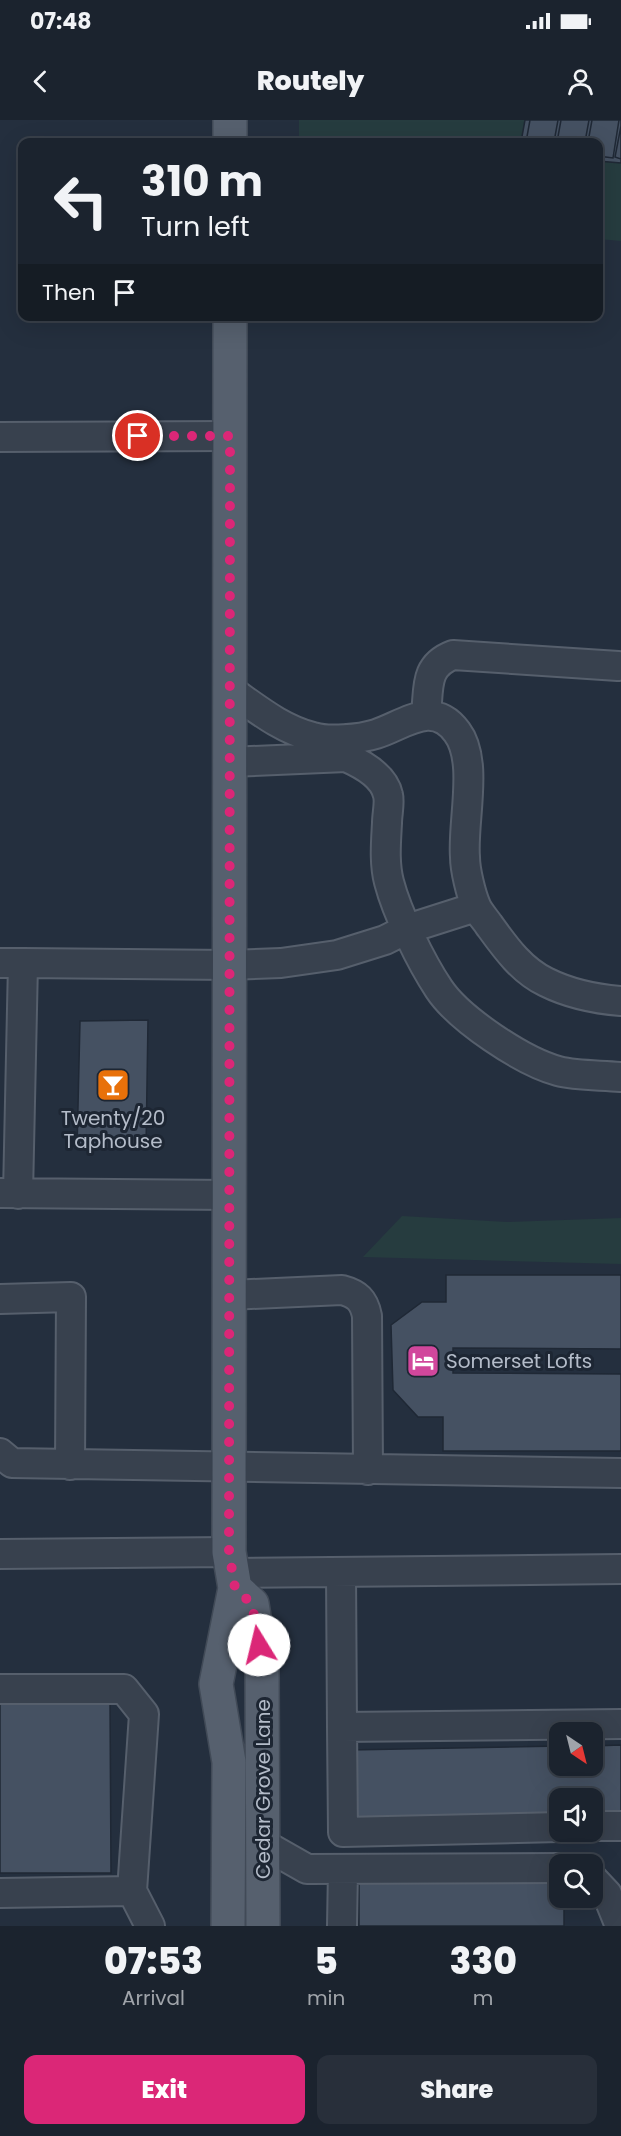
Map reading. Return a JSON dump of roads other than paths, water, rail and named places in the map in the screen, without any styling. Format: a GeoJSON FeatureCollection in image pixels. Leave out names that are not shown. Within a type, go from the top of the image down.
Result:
{"type":"FeatureCollection","features":[{"type":"Feature","properties":{"kind":"main road"},"geometry":{"type":"LineString","coordinates":[[230,120],[230,138]]}},
{"type":"Feature","properties":{"kind":"main road","name":"Cedar Grove Lane"},"geometry":{"type":"LineString","coordinates":[[228,1926],[229,1762],[216,1684],[232,1571],[230,1467],[230,321]]}},
{"type":"Feature","properties":{"kind":"main road","name":"Cedar Grove Lane"},"geometry":{"type":"LineString","coordinates":[[232,1571],[252,1604],[262,1666],[263,1926]]}},
{"type":"Feature","properties":{"kind":"lane"},"geometry":{"type":"LineString","coordinates":[[0,437],[230,436]]}},
{"type":"Feature","properties":{"kind":"lane"},"geometry":{"type":"LineString","coordinates":[[426,715],[431,673],[436,665],[453,655],[618,666]]}},
{"type":"Feature","properties":{"kind":"lane"},"geometry":{"type":"LineString","coordinates":[[230,690],[275,722],[314,738],[362,738],[378,734],[408,719],[426,715],[446,719],[458,733],[466,750],[468,784],[465,858],[476,907],[510,955],[545,982],[591,998],[621,1001]]}},
{"type":"Feature","properties":{"kind":"lane"},"geometry":{"type":"LineString","coordinates":[[230,762],[346,757],[372,772],[383,783],[389,796],[385,846],[389,881],[407,929],[440,990],[471,1022],[510,1050],[557,1071],[621,1077]]}},
{"type":"Feature","properties":{"kind":"lane"},"geometry":{"type":"LineString","coordinates":[[230,1195],[9,1193],[12,963],[230,965],[281,963],[337,955],[476,907]]}},
{"type":"Feature","properties":{"kind":"lane"},"geometry":{"type":"LineString","coordinates":[[230,1295],[342,1290],[359,1297],[368,1316],[368,1470]]}},
{"type":"Feature","properties":{"kind":"lane"},"geometry":{"type":"LineString","coordinates":[[0,1299],[70,1297],[70,1465]]}},
{"type":"Feature","properties":{"kind":"lane"},"geometry":{"type":"LineString","coordinates":[[0,1453],[12,1463],[70,1465],[621,1473]]}},
{"type":"Feature","properties":{"kind":"lane"},"geometry":{"type":"LineString","coordinates":[[0,1554],[48,1555],[232,1571],[340,1573],[621,1569]]}},
{"type":"Feature","properties":{"kind":"lane"},"geometry":{"type":"LineString","coordinates":[[340,1573],[343,1832],[549,1827]]}},
{"type":"Feature","properties":{"kind":"lane"},"geometry":{"type":"LineString","coordinates":[[0,1689],[124,1689],[144,1714],[132,1891],[150,1926]]}},
{"type":"Feature","properties":{"kind":"lane"},"geometry":{"type":"LineString","coordinates":[[342,1727],[621,1724]]}},
{"type":"Feature","properties":{"kind":"lane"},"geometry":{"type":"LineString","coordinates":[[603,1826],[621,1826]]}},
{"type":"Feature","properties":{"kind":"lane"},"geometry":{"type":"LineString","coordinates":[[263,1844],[307,1869],[549,1868]]}},
{"type":"Feature","properties":{"kind":"lane"},"geometry":{"type":"LineString","coordinates":[[342,1926],[344,1869]]}},
{"type":"Feature","properties":{"kind":"lane"},"geometry":{"type":"LineString","coordinates":[[603,1890],[607,1894],[620,1926]]}},
{"type":"Feature","properties":{"kind":"lane"},"geometry":{"type":"LineString","coordinates":[[0,1893],[132,1891]]}},
{"type":"Feature","properties":{"kind":"place","name":"Twenty/20 Taphouse"},"geometry":{"type":"Point","coordinates":[113,1085]}},
{"type":"Feature","properties":{"kind":"place","name":"Somerset Lofts"},"geometry":{"type":"Point","coordinates":[423,1361]}}]}
